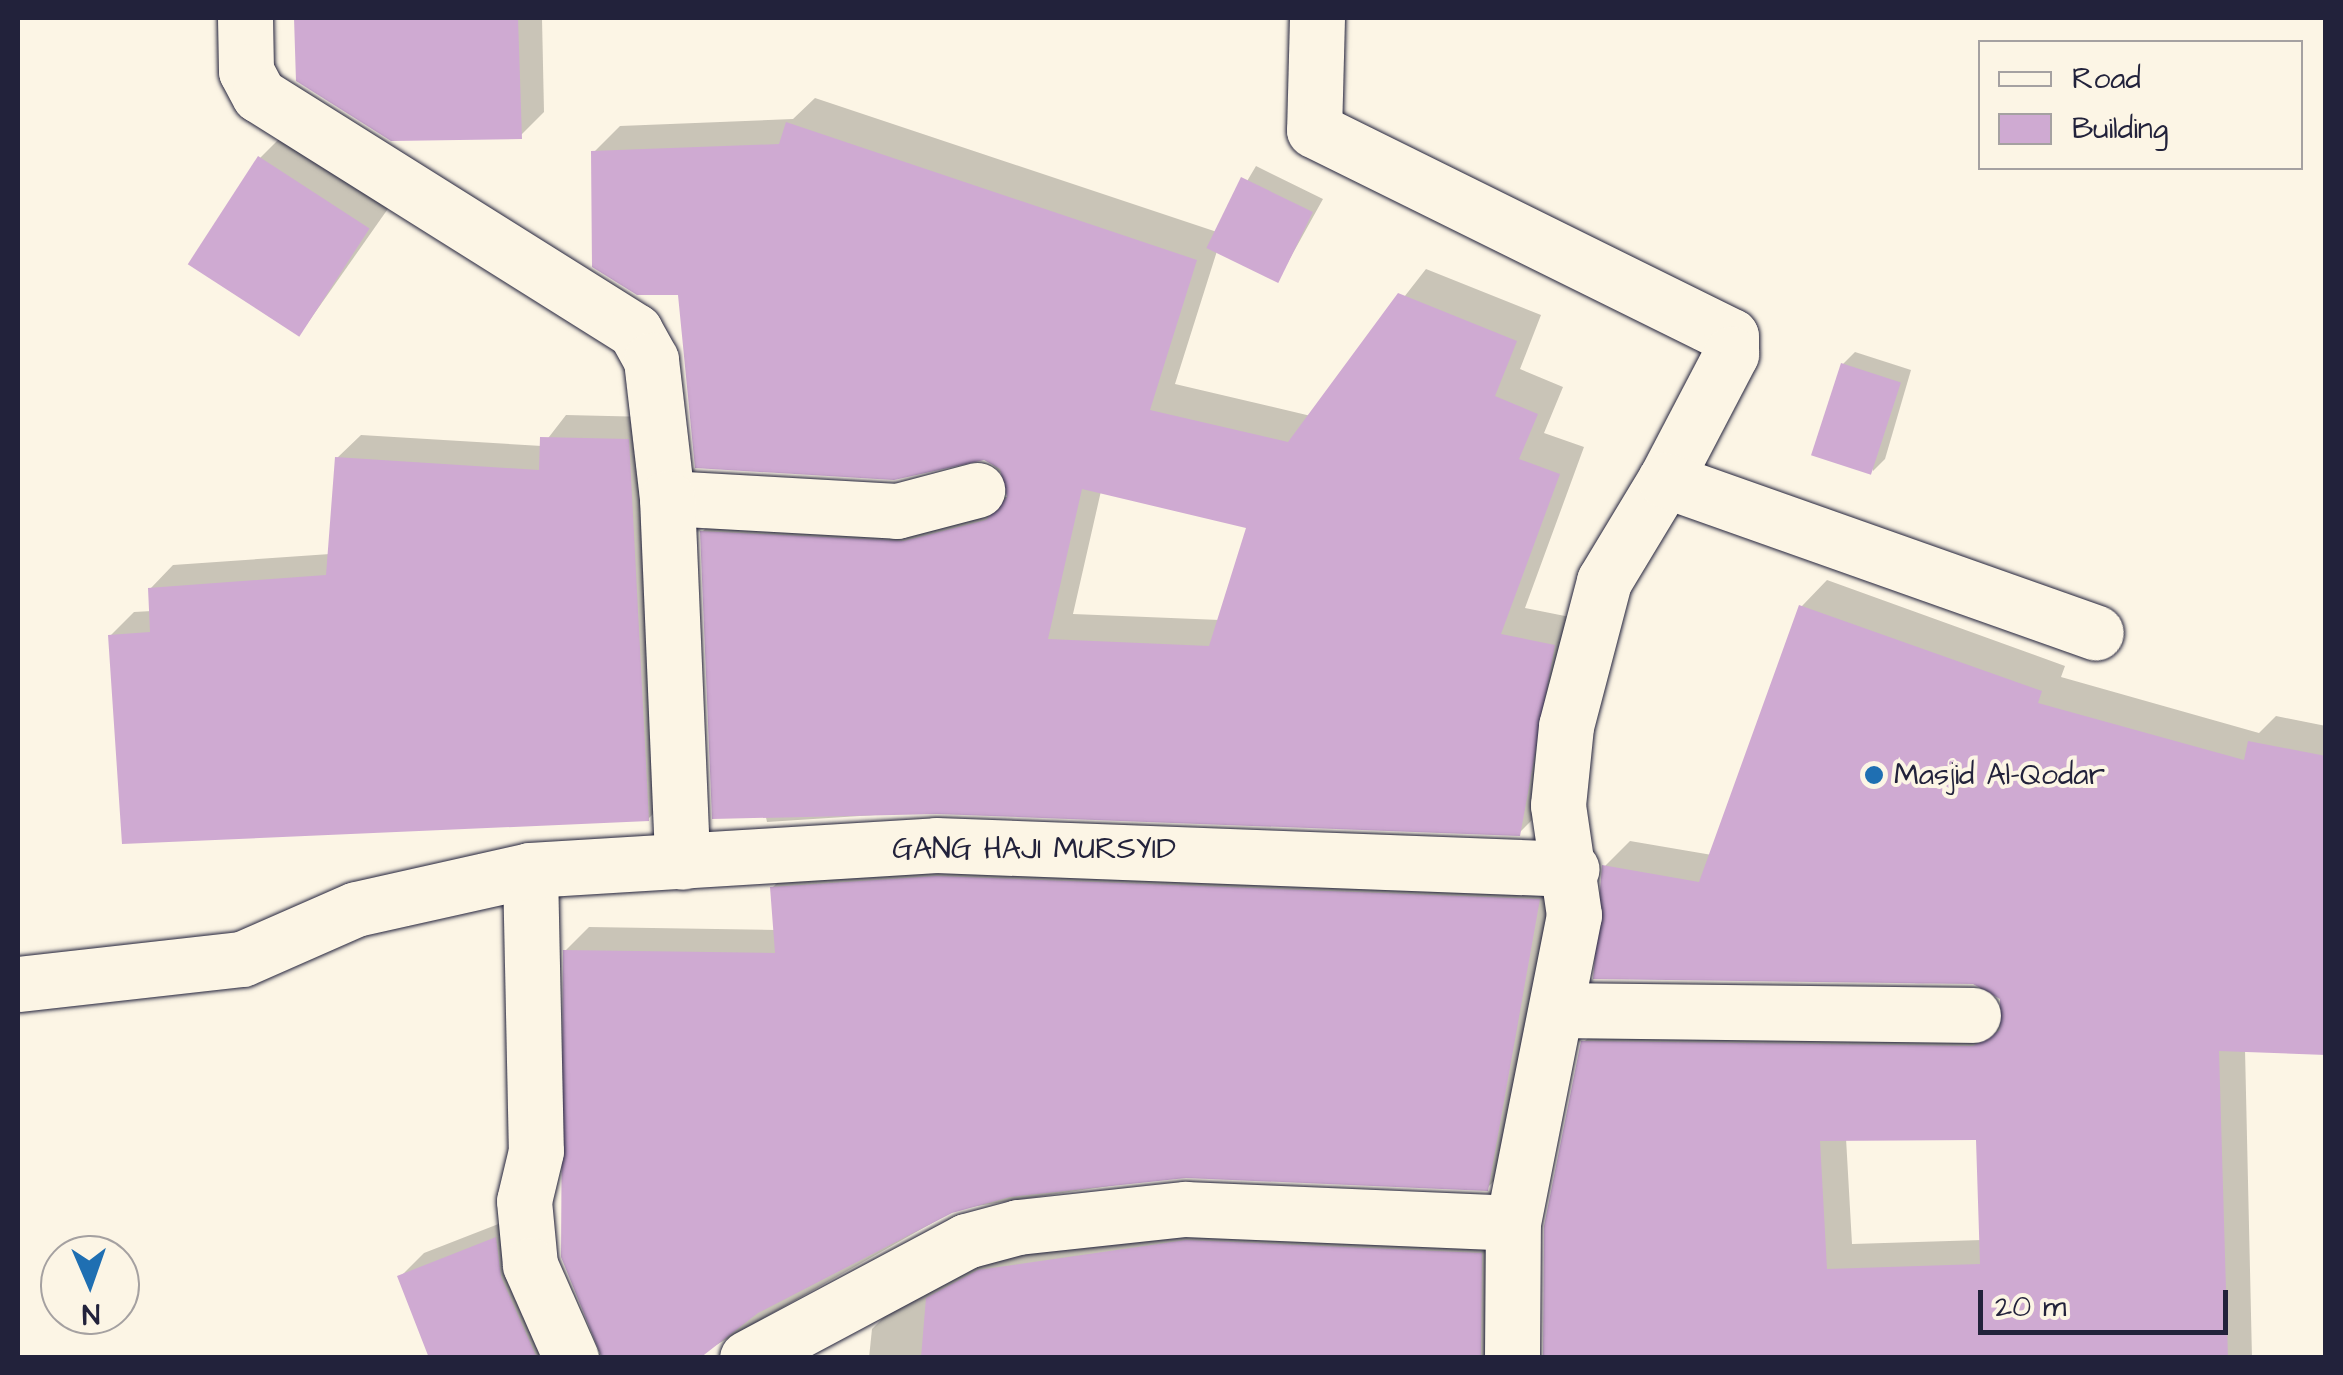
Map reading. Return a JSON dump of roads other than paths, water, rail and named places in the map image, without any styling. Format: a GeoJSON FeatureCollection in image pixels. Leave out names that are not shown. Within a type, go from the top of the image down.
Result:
{"type":"FeatureCollection","features":[{"type":"Feature","properties":{"kind":"street"},"geometry":{"type":"LineString","coordinates":[[245,18],[246,71],[259,95],[634,330],[651,360],[667,498],[682,862]]}},
{"type":"Feature","properties":{"kind":"street"},"geometry":{"type":"LineString","coordinates":[[1318,18],[1314,130],[1731,336],[1731,354],[1665,480],[1604,581],[1566,726],[1558,805],[1572,869],[1562,1010],[1513,1223],[1512,1358]]}},
{"type":"Feature","properties":{"kind":"street"},"geometry":{"type":"LineString","coordinates":[[1665,480],[2096,633]]}},
{"type":"Feature","properties":{"kind":"street"},"geometry":{"type":"LineString","coordinates":[[667,498],[896,510],[977,490]]}},
{"type":"Feature","properties":{"kind":"street","name":"GANG HAJI MURSYID"},"geometry":{"type":"LineString","coordinates":[[18,984],[242,958],[356,909],[530,870],[936,844],[1112,846],[1572,869]]}},
{"type":"Feature","properties":{"kind":"street"},"geometry":{"type":"LineString","coordinates":[[530,870],[536,1151],[524,1201],[530,1264],[571,1358]]}},
{"type":"Feature","properties":{"kind":"street"},"geometry":{"type":"LineString","coordinates":[[1562,1010],[1973,1016]]}},
{"type":"Feature","properties":{"kind":"street"},"geometry":{"type":"LineString","coordinates":[[747,1358],[966,1241],[1018,1227],[1185,1208],[1513,1223]]}},
{"type":"Feature","properties":{"kind":"place","name":"Masjid Al-Qodar"},"geometry":{"type":"Point","coordinates":[1874,775]}}]}
